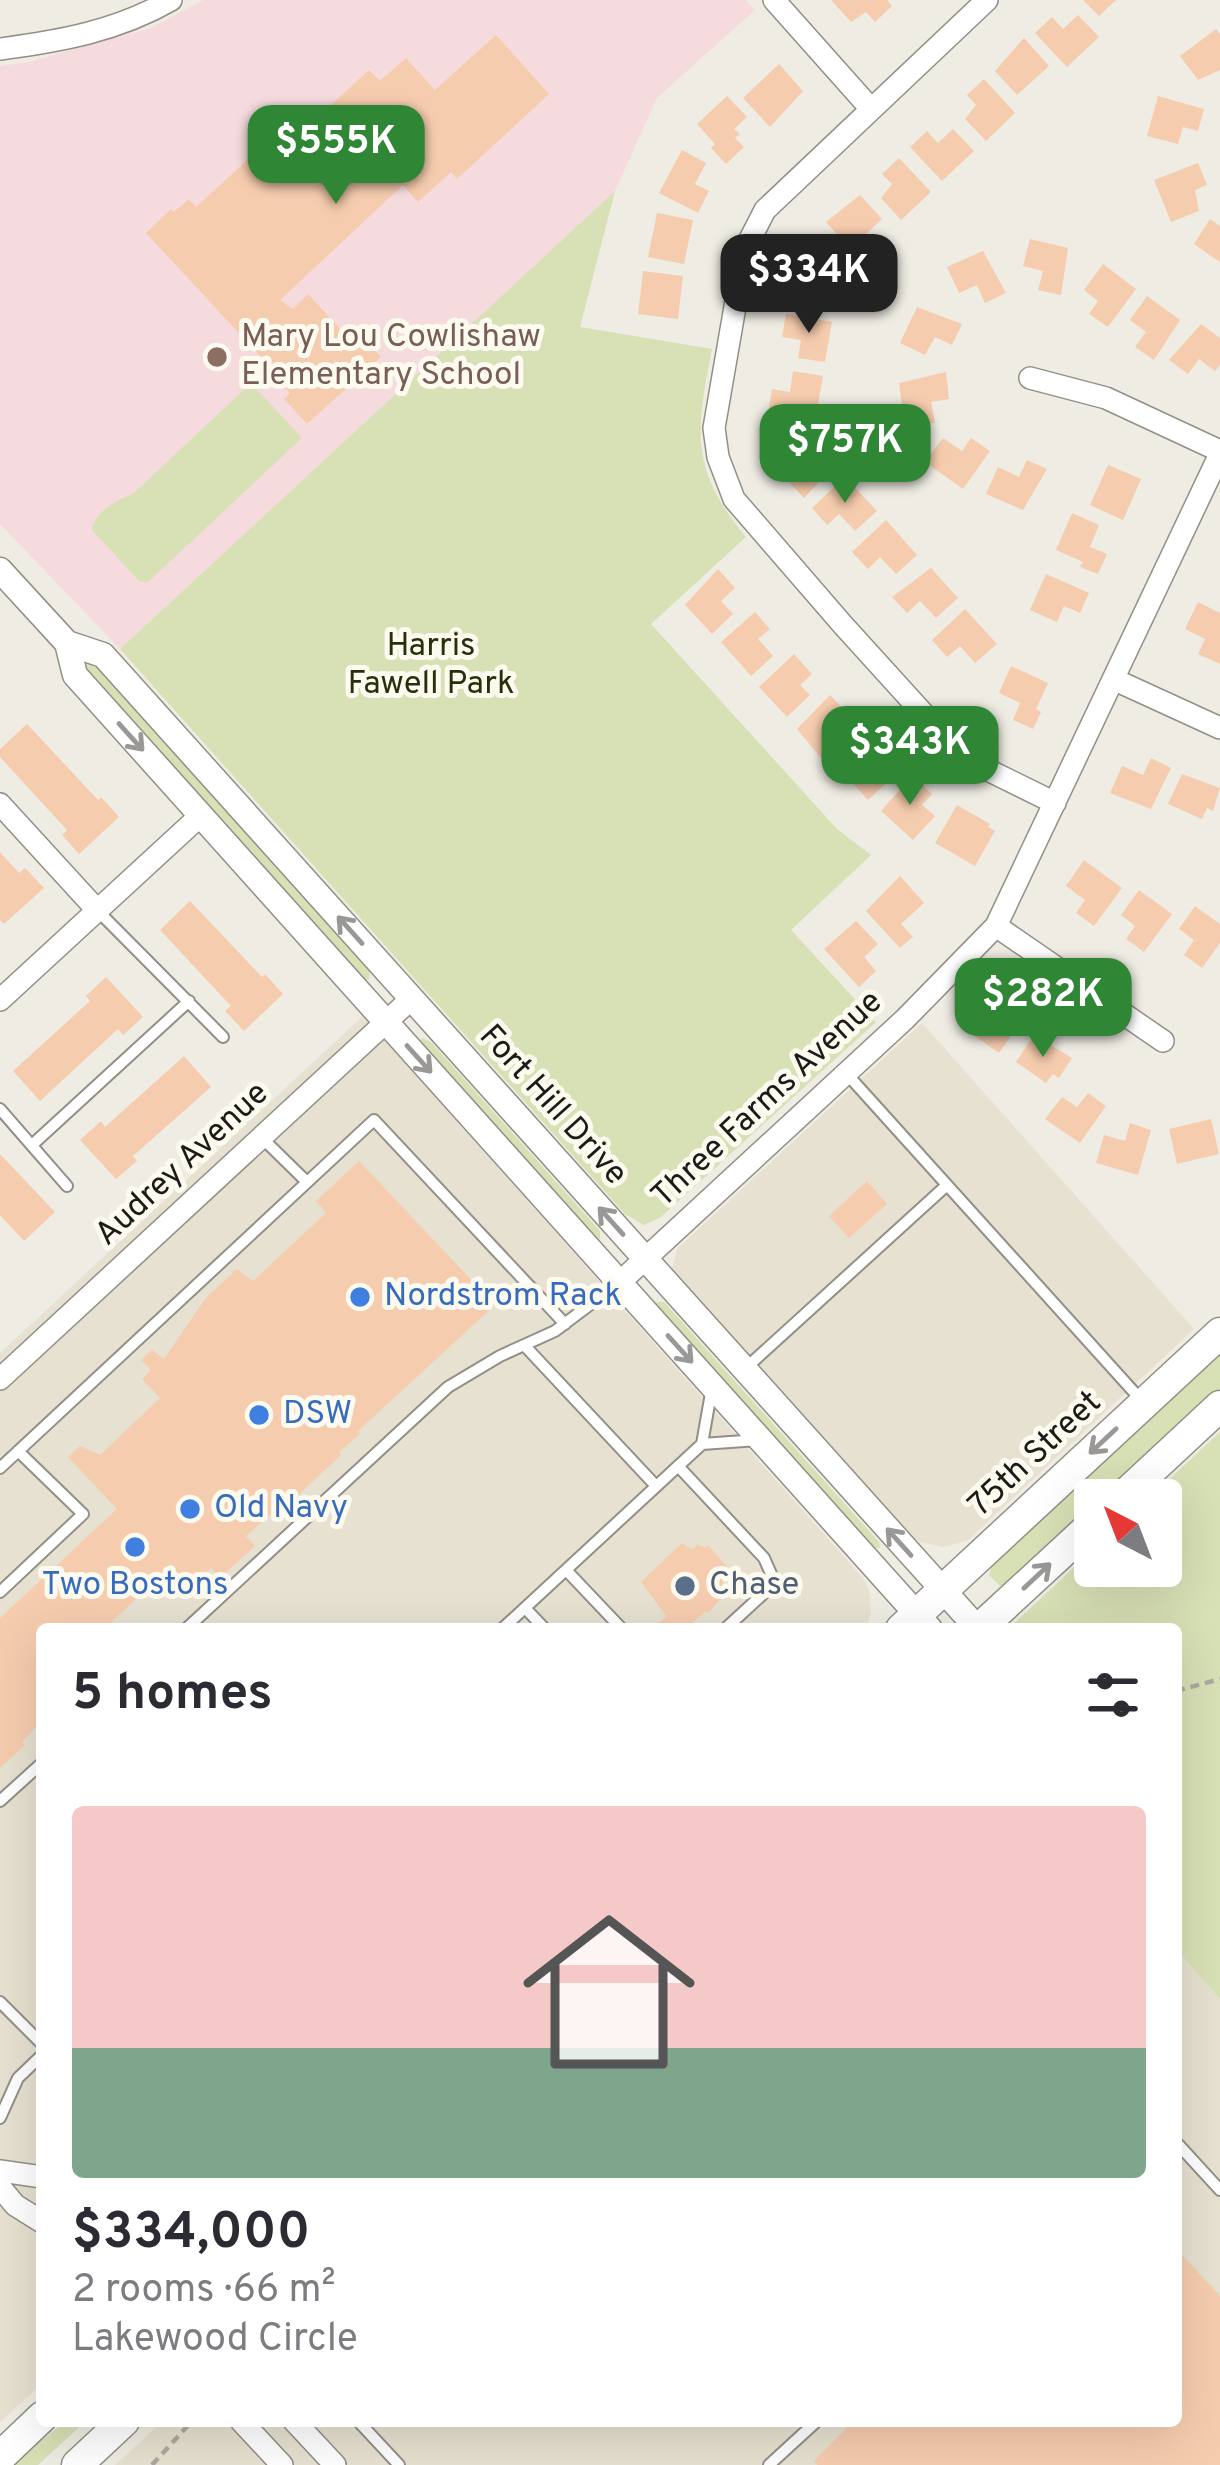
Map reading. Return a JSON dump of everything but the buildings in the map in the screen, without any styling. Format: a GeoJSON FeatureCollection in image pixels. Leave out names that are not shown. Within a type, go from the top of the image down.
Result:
{"type":"FeatureCollection","features":[{"type":"Feature","properties":{"kind":"main road","name":"75th Street"},"geometry":{"type":"LineString","coordinates":[[917,1623],[943,1590],[1220,1333]]}},
{"type":"Feature","properties":{"kind":"main road"},"geometry":{"type":"LineString","coordinates":[[1142,1479],[1220,1406]]}},
{"type":"Feature","properties":{"kind":"main road"},"geometry":{"type":"LineString","coordinates":[[985,1623],[1074,1541]]}},
{"type":"Feature","properties":{"kind":"main road"},"geometry":{"type":"LineString","coordinates":[[0,2457],[36,2423]]}},
{"type":"Feature","properties":{"kind":"main road"},"geometry":{"type":"LineString","coordinates":[[76,2465],[117,2427]]}},
{"type":"Feature","properties":{"kind":"street"},"geometry":{"type":"LineString","coordinates":[[0,49],[113,28],[171,0]]}},
{"type":"Feature","properties":{"kind":"street"},"geometry":{"type":"LineString","coordinates":[[774,0],[871,109]]}},
{"type":"Feature","properties":{"kind":"street"},"geometry":{"type":"LineString","coordinates":[[987,0],[785,187],[755,226],[745,249],[714,428],[718,457],[734,499],[951,744],[988,770],[1055,802]]}},
{"type":"Feature","properties":{"kind":"street"},"geometry":{"type":"LineString","coordinates":[[1030,378],[1106,398],[1220,453]]}},
{"type":"Feature","properties":{"kind":"street","name":"Three Farms Avenue"},"geometry":{"type":"LineString","coordinates":[[620,1282],[997,926],[1220,453]]}},
{"type":"Feature","properties":{"kind":"street","name":"Fort Hill Drive"},"geometry":{"type":"LineString","coordinates":[[0,570],[67,643],[75,675],[762,1440],[915,1623]]}},
{"type":"Feature","properties":{"kind":"street","name":"Fort Hill Drive"},"geometry":{"type":"LineString","coordinates":[[67,643],[103,655],[973,1623]]}},
{"type":"Feature","properties":{"kind":"street"},"geometry":{"type":"LineString","coordinates":[[1113,679],[1220,728]]}},
{"type":"Feature","properties":{"kind":"street"},"geometry":{"type":"LineString","coordinates":[[0,804],[97,910]]}},
{"type":"Feature","properties":{"kind":"street"},"geometry":{"type":"LineString","coordinates":[[0,1000],[201,815]]}},
{"type":"Feature","properties":{"kind":"street"},"geometry":{"type":"LineString","coordinates":[[997,926],[1163,1041]]}},
{"type":"Feature","properties":{"kind":"street","name":"Audrey Avenue"},"geometry":{"type":"LineString","coordinates":[[0,1379],[412,999]]}},
{"type":"Feature","properties":{"kind":"street"},"geometry":{"type":"LineString","coordinates":[[0,2171],[36,2176]]}},
{"type":"Feature","properties":{"kind":"street"},"geometry":{"type":"LineString","coordinates":[[0,2187],[15,2205],[36,2218]]}},
{"type":"Feature","properties":{"kind":"street"},"geometry":{"type":"LineString","coordinates":[[247,2427],[282,2465]]}},
{"type":"Feature","properties":{"kind":"street"},"geometry":{"type":"LineString","coordinates":[[300,2427],[335,2465]]}},
{"type":"Feature","properties":{"kind":"lane"},"geometry":{"type":"LineString","coordinates":[[97,910],[223,1037]]}},
{"type":"Feature","properties":{"kind":"lane"},"geometry":{"type":"LineString","coordinates":[[32,1145],[189,1001]]}},
{"type":"Feature","properties":{"kind":"lane"},"geometry":{"type":"LineString","coordinates":[[846,1073],[1144,1403]]}},
{"type":"Feature","properties":{"kind":"lane"},"geometry":{"type":"LineString","coordinates":[[0,1109],[67,1186]]}},
{"type":"Feature","properties":{"kind":"lane"},"geometry":{"type":"LineString","coordinates":[[0,1468],[374,1120],[565,1324]]}},
{"type":"Feature","properties":{"kind":"lane"},"geometry":{"type":"LineString","coordinates":[[262,1137],[307,1182]]}},
{"type":"Feature","properties":{"kind":"lane"},"geometry":{"type":"LineString","coordinates":[[744,1369],[947,1185]]}},
{"type":"Feature","properties":{"kind":"lane"},"geometry":{"type":"LineString","coordinates":[[197,1623],[448,1387],[565,1324],[620,1282]]}},
{"type":"Feature","properties":{"kind":"lane"},"geometry":{"type":"LineString","coordinates":[[524,1345],[656,1486]]}},
{"type":"Feature","properties":{"kind":"lane"},"geometry":{"type":"LineString","coordinates":[[509,1623],[702,1444],[712,1384]]}},
{"type":"Feature","properties":{"kind":"lane"},"geometry":{"type":"LineString","coordinates":[[702,1444],[762,1440]]}},
{"type":"Feature","properties":{"kind":"lane"},"geometry":{"type":"LineString","coordinates":[[0,1592],[83,1514],[18,1451]]}},
{"type":"Feature","properties":{"kind":"lane"},"geometry":{"type":"LineString","coordinates":[[678,1466],[764,1558],[772,1576],[763,1594],[732,1623]]}},
{"type":"Feature","properties":{"kind":"lane"},"geometry":{"type":"LineString","coordinates":[[566,1570],[616,1623]]}},
{"type":"Feature","properties":{"kind":"lane"},"geometry":{"type":"LineString","coordinates":[[525,1608],[539,1623]]}},
{"type":"Feature","properties":{"kind":"lane"},"geometry":{"type":"LineString","coordinates":[[0,1802],[36,1769]]}},
{"type":"Feature","properties":{"kind":"lane"},"geometry":{"type":"LineString","coordinates":[[1,2005],[36,2038]]}},
{"type":"Feature","properties":{"kind":"lane"},"geometry":{"type":"LineString","coordinates":[[0,2118],[18,2078],[36,2060]]}},
{"type":"Feature","properties":{"kind":"lane"},"geometry":{"type":"LineString","coordinates":[[1182,2149],[1220,2190]]}},
{"type":"Feature","properties":{"kind":"lane"},"geometry":{"type":"LineString","coordinates":[[364,2427],[399,2465]]}},
{"type":"Feature","properties":{"kind":"lane"},"geometry":{"type":"LineString","coordinates":[[769,2465],[810,2427]]}},
{"type":"Feature","properties":{"kind":"path"},"geometry":{"type":"LineString","coordinates":[[1182,1689],[1220,1679]]}},
{"type":"Feature","properties":{"kind":"path"},"geometry":{"type":"LineString","coordinates":[[152,2465],[187,2427]]}},
{"type":"Feature","properties":{"kind":"shaded area","name":"Mary Lou Cowlishaw Elementary School"},"geometry":{"type":"Polygon","coordinates":[[[203,0],[746,0],[755,10],[657,98],[615,191],[120,649],[0,524],[0,66],[151,28],[203,0]]]}},
{"type":"Feature","properties":{"kind":"shaded area"},"geometry":{"type":"Polygon","coordinates":[[[363,1016],[862,1577],[871,1612],[868,1623],[36,1623],[36,2389],[0,2422],[0,1353],[363,1016]]]}},
{"type":"Feature","properties":{"kind":"shaded area"},"geometry":{"type":"Polygon","coordinates":[[[922,1023],[1194,1329],[968,1540],[943,1547],[909,1536],[672,1268],[678,1248],[922,1023]]]}},
{"type":"Feature","properties":{"kind":"shaded area"},"geometry":{"type":"Polygon","coordinates":[[[1182,1956],[1220,1999],[1220,2465],[115,2465],[156,2427],[1182,2427],[1182,1956]]]}},
{"type":"Feature","properties":{"kind":"green space","name":"Harris Fawell Park"},"geometry":{"type":"Polygon","coordinates":[[[615,191],[580,327],[712,349],[702,448],[714,490],[746,537],[651,624],[837,829],[871,855],[791,930],[876,1022],[661,1217],[644,1225],[625,1214],[120,649],[615,191]]]}},
{"type":"Feature","properties":{"kind":"green space"},"geometry":{"type":"Polygon","coordinates":[[[251,383],[302,438],[148,582],[140,582],[92,530],[97,518],[133,494],[251,383]]]}},
{"type":"Feature","properties":{"kind":"green space"},"geometry":{"type":"Polygon","coordinates":[[[82,651],[370,971],[369,979],[365,981],[75,659],[82,651]]]}},
{"type":"Feature","properties":{"kind":"green space"},"geometry":{"type":"Polygon","coordinates":[[[419,1041],[431,1042],[600,1231],[600,1239],[595,1241],[419,1041]]]}},
{"type":"Feature","properties":{"kind":"green space"},"geometry":{"type":"Polygon","coordinates":[[[664,1302],[880,1548],[874,1548],[654,1307],[664,1302]]]}},
{"type":"Feature","properties":{"kind":"green space"},"geometry":{"type":"Polygon","coordinates":[[[1220,1352],[1220,1390],[1125,1479],[1083,1479],[1220,1352]]]}},
{"type":"Feature","properties":{"kind":"green space"},"geometry":{"type":"Polygon","coordinates":[[[1220,1432],[1220,1999],[1182,1956],[1182,1623],[1014,1623],[1074,1568],[1074,1587],[1182,1587],[1182,1479],[1170,1479],[1220,1432]]]}},
{"type":"Feature","properties":{"kind":"green space"},"geometry":{"type":"Polygon","coordinates":[[[1074,1488],[1074,1526],[1011,1585],[1002,1588],[989,1575],[993,1563],[1074,1488]]]}},
{"type":"Feature","properties":{"kind":"green space"},"geometry":{"type":"Polygon","coordinates":[[[58,2427],[79,2427],[38,2465],[10,2465],[58,2427]]]}},
{"type":"Feature","properties":{"kind":"place","name":"Mary Lou Cowlishaw Elementary School"},"geometry":{"type":"Point","coordinates":[217,357]}},
{"type":"Feature","properties":{"kind":"place","name":"Nordstrom Rack"},"geometry":{"type":"Point","coordinates":[360,1297]}},
{"type":"Feature","properties":{"kind":"place","name":"DSW"},"geometry":{"type":"Point","coordinates":[259,1415]}},
{"type":"Feature","properties":{"kind":"place","name":"Old Navy"},"geometry":{"type":"Point","coordinates":[190,1509]}},
{"type":"Feature","properties":{"kind":"place","name":"Two Bostons"},"geometry":{"type":"Point","coordinates":[135,1547]}},
{"type":"Feature","properties":{"kind":"place","name":"Chase"},"geometry":{"type":"Point","coordinates":[685,1586]}}]}
